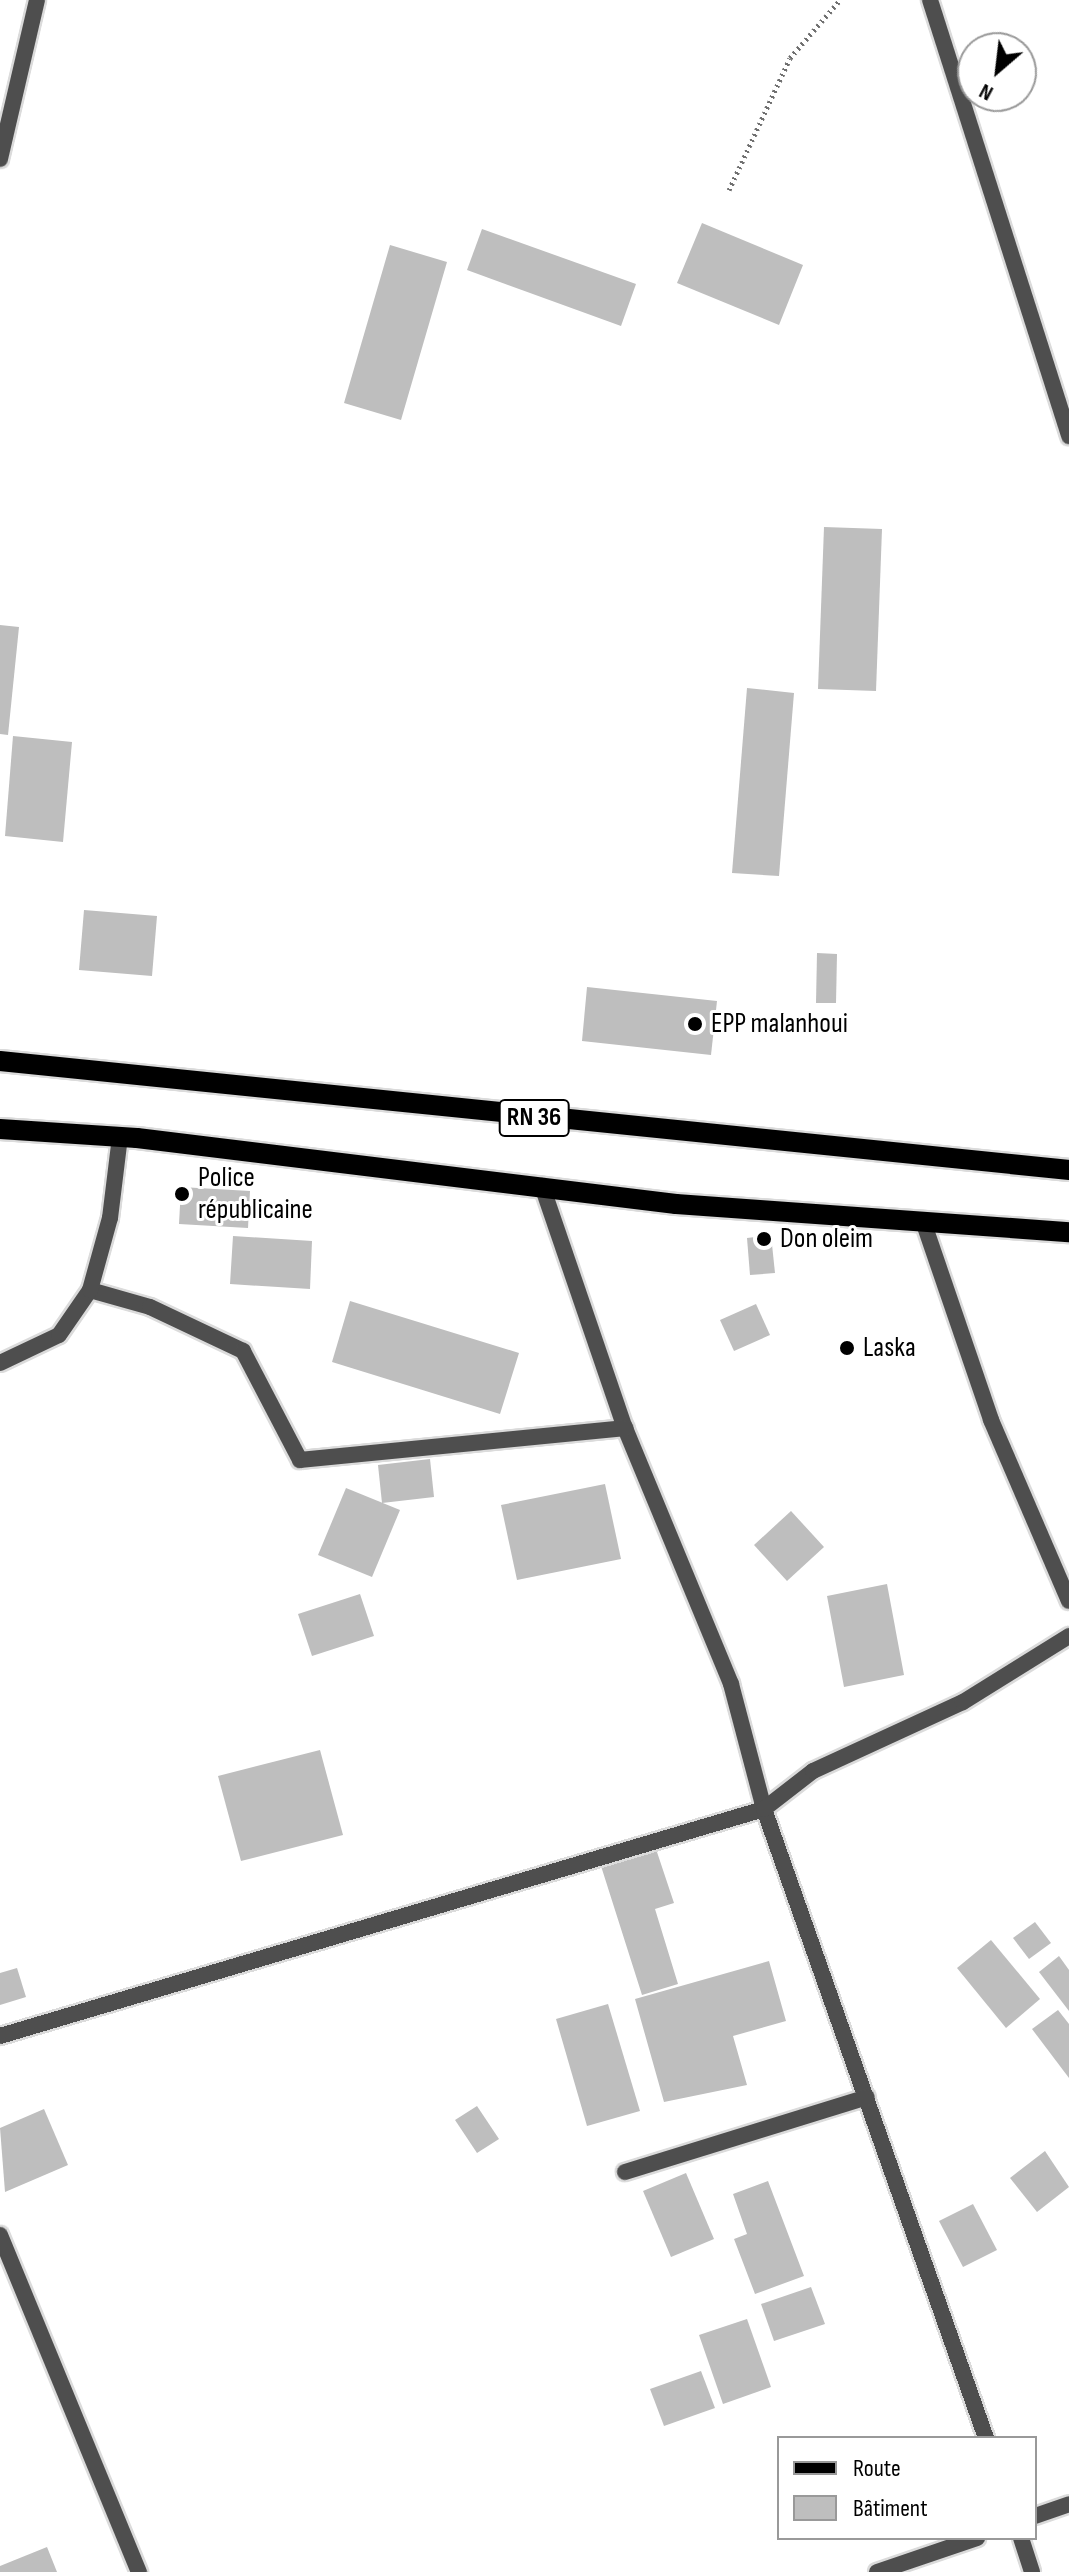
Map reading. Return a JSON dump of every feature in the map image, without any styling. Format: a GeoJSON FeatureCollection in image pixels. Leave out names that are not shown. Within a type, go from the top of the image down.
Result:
{"type":"FeatureCollection","features":[{"type":"Feature","properties":{"kind":"main road","name":"RN 36"},"geometry":{"type":"LineString","coordinates":[[0,1061],[1069,1170]]}},
{"type":"Feature","properties":{"kind":"main road","name":"RN 36"},"geometry":{"type":"LineString","coordinates":[[0,1129],[120,1137],[542,1186],[1069,1232]]}},
{"type":"Feature","properties":{"kind":"street"},"geometry":{"type":"LineString","coordinates":[[0,159],[37,0]]}},
{"type":"Feature","properties":{"kind":"street"},"geometry":{"type":"LineString","coordinates":[[930,0],[1069,436]]}},
{"type":"Feature","properties":{"kind":"street"},"geometry":{"type":"LineString","coordinates":[[0,1363],[59,1335],[90,1290],[110,1218],[120,1137]]}},
{"type":"Feature","properties":{"kind":"street"},"geometry":{"type":"LineString","coordinates":[[542,1186],[625,1428],[731,1684],[764,1809],[985,2436]]}},
{"type":"Feature","properties":{"kind":"street"},"geometry":{"type":"LineString","coordinates":[[923,1221],[991,1420],[1069,1601]]}},
{"type":"Feature","properties":{"kind":"street"},"geometry":{"type":"LineString","coordinates":[[90,1290],[150,1307],[243,1351],[300,1460],[317,1464],[625,1428]]}},
{"type":"Feature","properties":{"kind":"street"},"geometry":{"type":"LineString","coordinates":[[0,2036],[764,1809],[813,1771],[963,1702],[1069,1636]]}},
{"type":"Feature","properties":{"kind":"street"},"geometry":{"type":"LineString","coordinates":[[625,2172],[867,2097]]}},
{"type":"Feature","properties":{"kind":"street"},"geometry":{"type":"LineString","coordinates":[[0,2235],[139,2572]]}},
{"type":"Feature","properties":{"kind":"street"},"geometry":{"type":"LineString","coordinates":[[1037,2515],[1069,2504]]}},
{"type":"Feature","properties":{"kind":"street"},"geometry":{"type":"LineString","coordinates":[[877,2572],[971,2540]]}},
{"type":"Feature","properties":{"kind":"street"},"geometry":{"type":"LineString","coordinates":[[1022,2540],[1032,2572]]}},
{"type":"Feature","properties":{"kind":"path"},"geometry":{"type":"LineString","coordinates":[[729,190],[790,58],[840,0]]}},
{"type":"Feature","properties":{"kind":"building"},"geometry":{"type":"Polygon","coordinates":[[[702,223],[803,265],[779,325],[677,283],[702,223]]]}},
{"type":"Feature","properties":{"kind":"building"},"geometry":{"type":"Polygon","coordinates":[[[482,229],[636,284],[621,326],[467,270],[482,229]]]}},
{"type":"Feature","properties":{"kind":"building"},"geometry":{"type":"Polygon","coordinates":[[[390,245],[447,262],[401,420],[344,403],[390,245]]]}},
{"type":"Feature","properties":{"kind":"building"},"geometry":{"type":"Polygon","coordinates":[[[824,527],[882,529],[876,691],[818,689],[824,527]]]}},
{"type":"Feature","properties":{"kind":"building"},"geometry":{"type":"Polygon","coordinates":[[[0,625],[19,627],[8,735],[0,734],[0,625]]]}},
{"type":"Feature","properties":{"kind":"building"},"geometry":{"type":"Polygon","coordinates":[[[747,688],[794,693],[779,876],[732,873],[747,688]]]}},
{"type":"Feature","properties":{"kind":"building"},"geometry":{"type":"Polygon","coordinates":[[[13,736],[72,742],[63,842],[5,836],[13,736]]]}},
{"type":"Feature","properties":{"kind":"building"},"geometry":{"type":"Polygon","coordinates":[[[84,910],[157,916],[152,976],[79,970],[84,910]]]}},
{"type":"Feature","properties":{"kind":"building"},"geometry":{"type":"Polygon","coordinates":[[[817,953],[837,954],[836,1003],[816,1003],[817,953]]]}},
{"type":"Feature","properties":{"kind":"building"},"geometry":{"type":"Polygon","coordinates":[[[587,987],[717,1001],[711,1055],[582,1041],[587,987]]]}},
{"type":"Feature","properties":{"kind":"building"},"geometry":{"type":"Polygon","coordinates":[[[181,1187],[250,1191],[248,1228],[179,1224],[181,1187]]]}},
{"type":"Feature","properties":{"kind":"building"},"geometry":{"type":"Polygon","coordinates":[[[771,1235],[775,1273],[750,1275],[747,1238],[771,1235]]]}},
{"type":"Feature","properties":{"kind":"building"},"geometry":{"type":"Polygon","coordinates":[[[233,1236],[312,1241],[310,1289],[230,1284],[233,1236]]]}},
{"type":"Feature","properties":{"kind":"building"},"geometry":{"type":"Polygon","coordinates":[[[350,1301],[519,1353],[500,1414],[332,1362],[350,1301]]]}},
{"type":"Feature","properties":{"kind":"building"},"geometry":{"type":"Polygon","coordinates":[[[756,1304],[770,1335],[734,1351],[720,1320],[756,1304]]]}},
{"type":"Feature","properties":{"kind":"building"},"geometry":{"type":"Polygon","coordinates":[[[430,1459],[434,1497],[382,1503],[378,1465],[430,1459]]]}},
{"type":"Feature","properties":{"kind":"building"},"geometry":{"type":"Polygon","coordinates":[[[605,1484],[621,1559],[517,1580],[501,1505],[605,1484]]]}},
{"type":"Feature","properties":{"kind":"building"},"geometry":{"type":"Polygon","coordinates":[[[346,1488],[400,1510],[372,1577],[318,1555],[346,1488]]]}},
{"type":"Feature","properties":{"kind":"building"},"geometry":{"type":"Polygon","coordinates":[[[791,1511],[824,1547],[787,1581],[754,1545],[791,1511]]]}},
{"type":"Feature","properties":{"kind":"building"},"geometry":{"type":"Polygon","coordinates":[[[887,1584],[904,1675],[844,1687],[827,1596],[887,1584]]]}},
{"type":"Feature","properties":{"kind":"building"},"geometry":{"type":"Polygon","coordinates":[[[360,1594],[374,1636],[312,1656],[298,1614],[360,1594]]]}},
{"type":"Feature","properties":{"kind":"building"},"geometry":{"type":"Polygon","coordinates":[[[320,1750],[343,1835],[241,1861],[218,1776],[320,1750]]]}},
{"type":"Feature","properties":{"kind":"building"},"geometry":{"type":"Polygon","coordinates":[[[656,1849],[674,1903],[655,1909],[678,1984],[642,1995],[601,1866],[656,1849]]]}},
{"type":"Feature","properties":{"kind":"building"},"geometry":{"type":"Polygon","coordinates":[[[1035,1922],[1051,1943],[1029,1959],[1013,1938],[1035,1922]]]}},
{"type":"Feature","properties":{"kind":"building"},"geometry":{"type":"Polygon","coordinates":[[[991,1940],[1040,1999],[1006,2028],[957,1968],[991,1940]]]}},
{"type":"Feature","properties":{"kind":"building"},"geometry":{"type":"Polygon","coordinates":[[[1059,1956],[1069,1970],[1069,2011],[1039,1972],[1059,1956]]]}},
{"type":"Feature","properties":{"kind":"building"},"geometry":{"type":"Polygon","coordinates":[[[769,1961],[786,2021],[733,2036],[747,2085],[664,2102],[635,1999],[769,1961]]]}},
{"type":"Feature","properties":{"kind":"building"},"geometry":{"type":"Polygon","coordinates":[[[17,1968],[26,1997],[0,2005],[0,1973],[17,1968]]]}},
{"type":"Feature","properties":{"kind":"building"},"geometry":{"type":"Polygon","coordinates":[[[608,2004],[640,2111],[587,2126],[556,2019],[608,2004]]]}},
{"type":"Feature","properties":{"kind":"building"},"geometry":{"type":"Polygon","coordinates":[[[1058,2010],[1069,2024],[1069,2078],[1032,2029],[1058,2010]]]}},
{"type":"Feature","properties":{"kind":"building"},"geometry":{"type":"Polygon","coordinates":[[[477,2106],[499,2139],[477,2153],[455,2120],[477,2106]]]}},
{"type":"Feature","properties":{"kind":"building"},"geometry":{"type":"Polygon","coordinates":[[[44,2109],[68,2165],[5,2192],[0,2128],[44,2109]]]}},
{"type":"Feature","properties":{"kind":"building"},"geometry":{"type":"Polygon","coordinates":[[[1045,2151],[1069,2187],[1037,2212],[1010,2178],[1045,2151]]]}},
{"type":"Feature","properties":{"kind":"building"},"geometry":{"type":"Polygon","coordinates":[[[686,2173],[714,2239],[671,2257],[643,2191],[686,2173]]]}},
{"type":"Feature","properties":{"kind":"building"},"geometry":{"type":"Polygon","coordinates":[[[768,2181],[804,2276],[755,2294],[734,2239],[747,2234],[733,2194],[768,2181]]]}},
{"type":"Feature","properties":{"kind":"building"},"geometry":{"type":"Polygon","coordinates":[[[973,2204],[997,2250],[963,2267],[939,2221],[973,2204]]]}},
{"type":"Feature","properties":{"kind":"building"},"geometry":{"type":"Polygon","coordinates":[[[811,2287],[825,2324],[774,2341],[761,2304],[811,2287]]]}},
{"type":"Feature","properties":{"kind":"building"},"geometry":{"type":"Polygon","coordinates":[[[747,2319],[771,2387],[723,2404],[699,2335],[747,2319]]]}},
{"type":"Feature","properties":{"kind":"building"},"geometry":{"type":"Polygon","coordinates":[[[701,2371],[715,2408],[664,2426],[650,2389],[701,2371]]]}},
{"type":"Feature","properties":{"kind":"building"},"geometry":{"type":"Polygon","coordinates":[[[47,2547],[57,2572],[0,2572],[0,2566],[47,2547]]]}},
{"type":"Feature","properties":{"kind":"place","name":"EPP malanhoui"},"geometry":{"type":"Point","coordinates":[695,1024]}},
{"type":"Feature","properties":{"kind":"place","name":"Police républicaine"},"geometry":{"type":"Point","coordinates":[182,1194]}},
{"type":"Feature","properties":{"kind":"place","name":"Don oleim"},"geometry":{"type":"Point","coordinates":[764,1239]}},
{"type":"Feature","properties":{"kind":"place","name":"Laska"},"geometry":{"type":"Point","coordinates":[847,1348]}}]}
